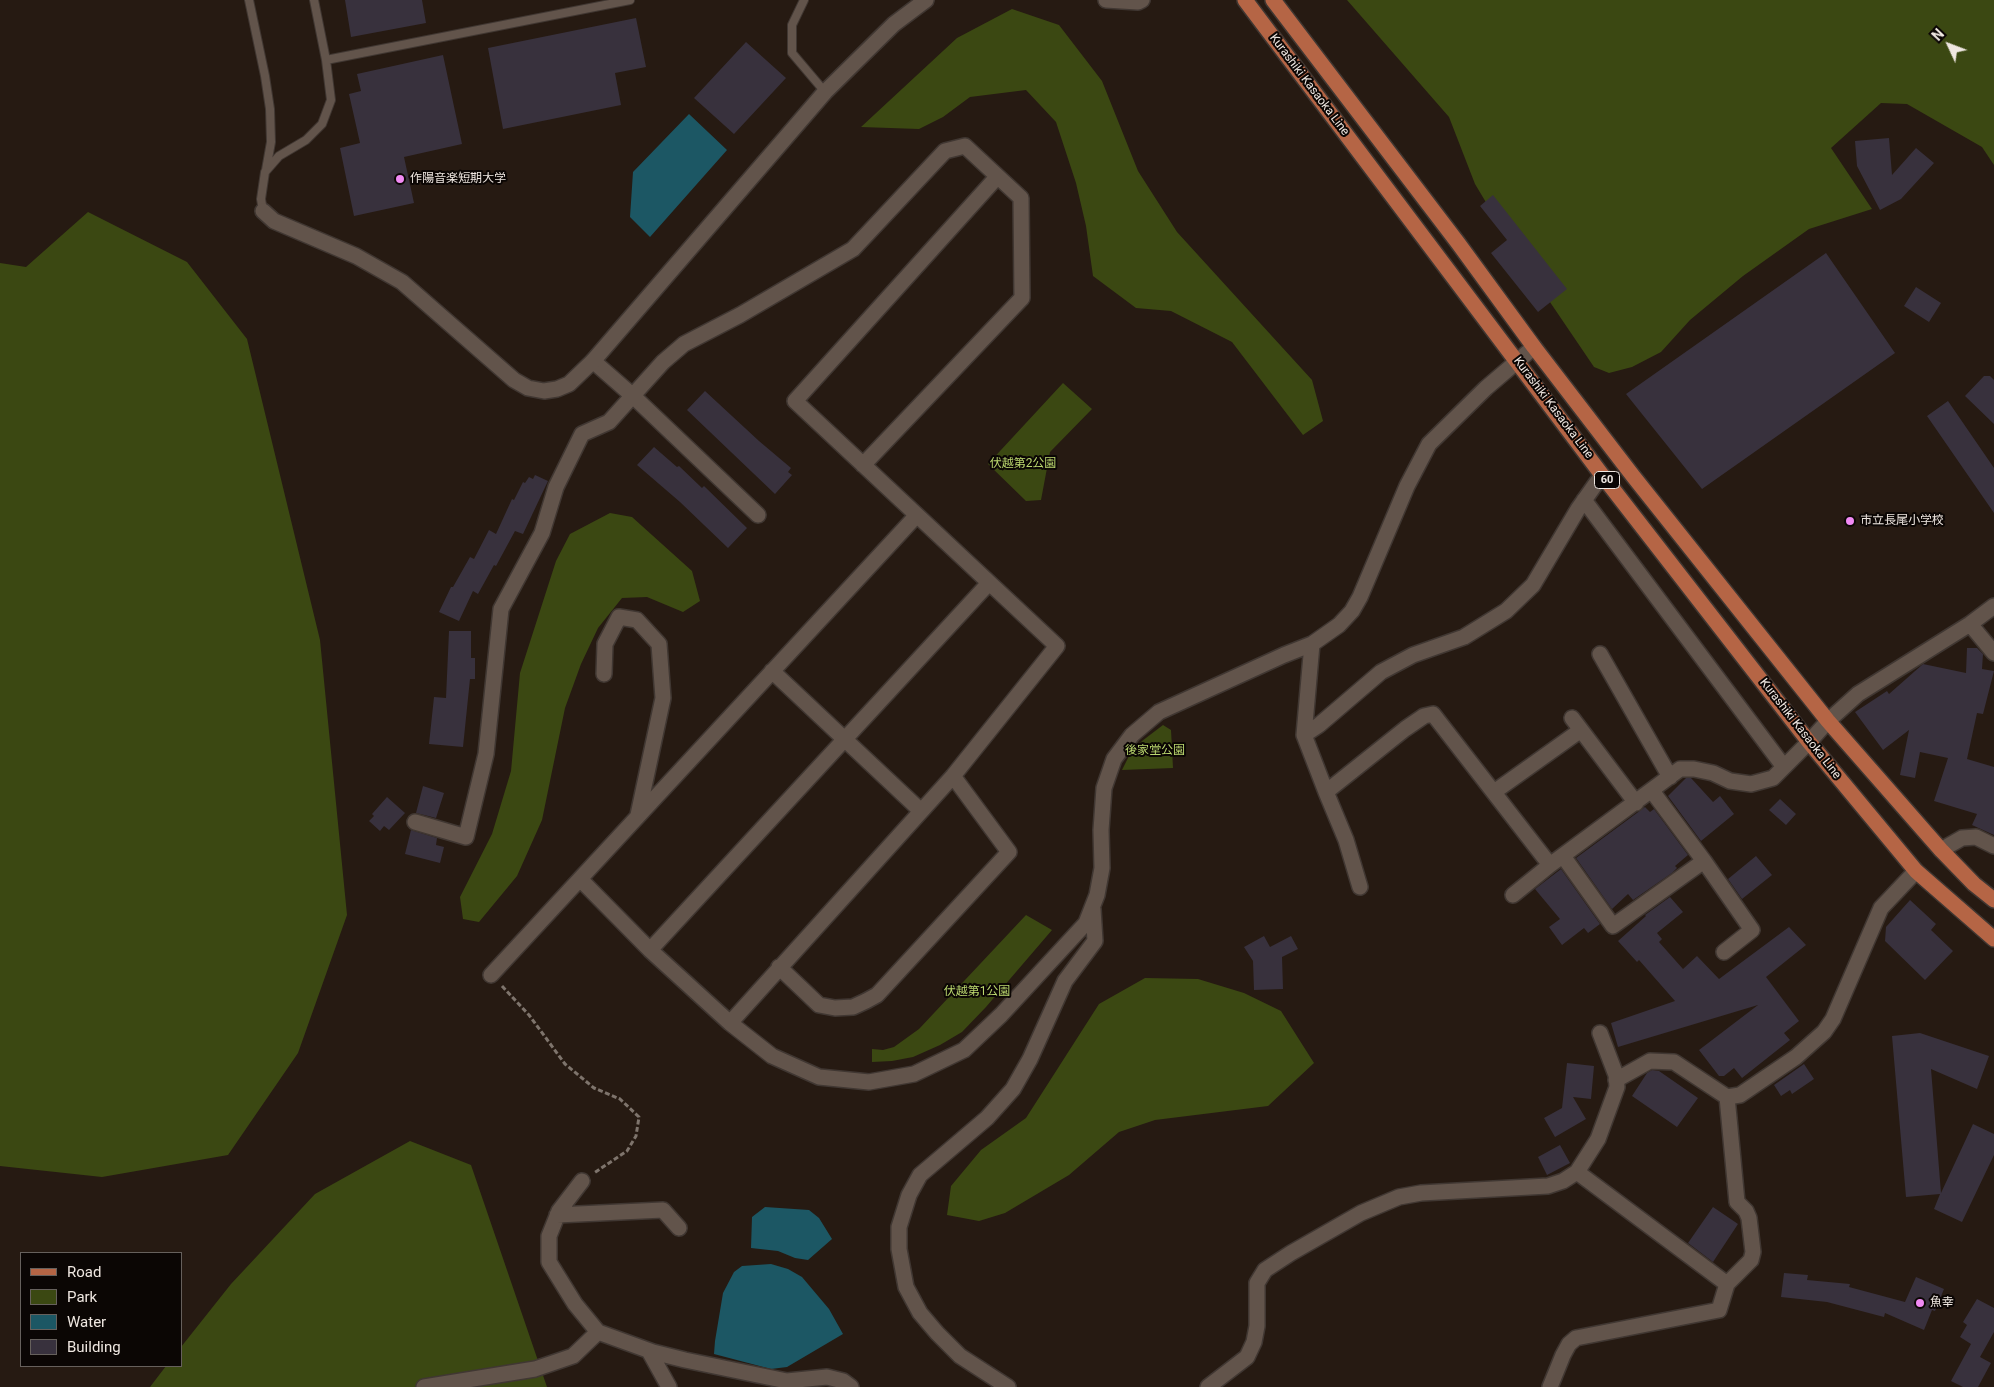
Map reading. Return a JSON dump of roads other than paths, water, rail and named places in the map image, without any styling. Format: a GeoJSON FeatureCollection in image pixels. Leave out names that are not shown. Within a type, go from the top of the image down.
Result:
{"type":"FeatureCollection","features":[{"type":"Feature","properties":{"kind":"main road","name":"Kurashiki Kasaoka Line"},"geometry":{"type":"LineString","coordinates":[[1245,0],[1602,475],[1810,742],[1916,871],[1994,939]]}},
{"type":"Feature","properties":{"kind":"main road","name":"Kurashiki Kasaoka Line"},"geometry":{"type":"LineString","coordinates":[[1273,0],[1633,476],[1828,721],[1941,850],[1974,884],[1994,900]]}},
{"type":"Feature","properties":{"kind":"street"},"geometry":{"type":"LineString","coordinates":[[263,211],[274,221],[356,256],[402,282],[514,380],[528,388],[544,391],[557,389],[569,384],[593,361],[825,92],[894,24],[926,0]]}},
{"type":"Feature","properties":{"kind":"street"},"geometry":{"type":"LineString","coordinates":[[1106,0],[1138,2],[1142,0]]}},
{"type":"Feature","properties":{"kind":"street"},"geometry":{"type":"LineString","coordinates":[[415,822],[466,837],[486,754],[501,609],[542,532],[556,488],[582,434],[609,422],[663,362],[684,344],[749,310],[853,249],[945,151],[966,146],[1020,198],[1022,298],[863,465]]}},
{"type":"Feature","properties":{"kind":"street"},"geometry":{"type":"LineString","coordinates":[[730,1023],[953,776],[1057,646],[795,402],[998,177]]}},
{"type":"Feature","properties":{"kind":"street"},"geometry":{"type":"LineString","coordinates":[[580,879],[650,950],[730,1023],[772,1056],[819,1077],[869,1082],[914,1074],[964,1050],[1001,1015],[1086,923],[1097,895],[1102,868],[1101,830],[1104,788],[1114,759],[1132,735],[1159,712],[1312,644],[1339,625],[1352,611],[1360,597],[1407,486],[1430,444],[1486,388],[1534,347]]}},
{"type":"Feature","properties":{"kind":"street"},"geometry":{"type":"LineString","coordinates":[[593,361],[633,396],[758,515]]}},
{"type":"Feature","properties":{"kind":"street"},"geometry":{"type":"LineString","coordinates":[[1304,735],[1319,725],[1380,672],[1413,655],[1464,637],[1506,611],[1533,585],[1584,500],[1602,475]]}},
{"type":"Feature","properties":{"kind":"street"},"geometry":{"type":"LineString","coordinates":[[1584,500],[1784,767]]}},
{"type":"Feature","properties":{"kind":"street"},"geometry":{"type":"LineString","coordinates":[[490,975],[917,515]]}},
{"type":"Feature","properties":{"kind":"street"},"geometry":{"type":"LineString","coordinates":[[650,950],[989,583]]}},
{"type":"Feature","properties":{"kind":"street"},"geometry":{"type":"LineString","coordinates":[[1513,895],[1550,865],[1680,769],[1694,769],[1713,773],[1730,781],[1751,784],[1773,778],[1810,742],[1828,721],[1858,694],[1970,624],[1994,606]]}},
{"type":"Feature","properties":{"kind":"street"},"geometry":{"type":"LineString","coordinates":[[604,674],[605,644],[619,616],[637,620],[659,644],[663,698],[638,816]]}},
{"type":"Feature","properties":{"kind":"street"},"geometry":{"type":"LineString","coordinates":[[1970,624],[1994,653]]}},
{"type":"Feature","properties":{"kind":"street"},"geometry":{"type":"LineString","coordinates":[[1312,644],[1304,735],[1346,840],[1360,887]]}},
{"type":"Feature","properties":{"kind":"street"},"geometry":{"type":"LineString","coordinates":[[1600,654],[1670,777]]}},
{"type":"Feature","properties":{"kind":"street"},"geometry":{"type":"LineString","coordinates":[[772,671],[921,811]]}},
{"type":"Feature","properties":{"kind":"street"},"geometry":{"type":"LineString","coordinates":[[1326,792],[1405,728],[1424,716],[1432,714],[1550,865]]}},
{"type":"Feature","properties":{"kind":"street"},"geometry":{"type":"LineString","coordinates":[[1494,792],[1577,724],[1636,803]]}},
{"type":"Feature","properties":{"kind":"street"},"geometry":{"type":"LineString","coordinates":[[779,968],[819,1005],[835,1008],[853,1007],[866,1001],[876,995],[1009,852],[953,776]]}},
{"type":"Feature","properties":{"kind":"street"},"geometry":{"type":"LineString","coordinates":[[1652,791],[1752,930],[1724,952]]}},
{"type":"Feature","properties":{"kind":"street"},"geometry":{"type":"LineString","coordinates":[[1941,850],[1962,838],[1976,837],[1994,846]]}},
{"type":"Feature","properties":{"kind":"street"},"geometry":{"type":"LineString","coordinates":[[1563,856],[1613,926],[1704,861]]}},
{"type":"Feature","properties":{"kind":"street"},"geometry":{"type":"LineString","coordinates":[[1616,1080],[1650,1061],[1674,1062],[1727,1097],[1740,1095],[1796,1057],[1824,1032],[1833,1019],[1881,908],[1916,871]]}},
{"type":"Feature","properties":{"kind":"street"},"geometry":{"type":"LineString","coordinates":[[1008,1387],[960,1356],[920,1313],[906,1287],[899,1249],[899,1227],[908,1195],[920,1175],[987,1118],[1013,1089],[1030,1059],[1065,981],[1095,941],[1093,905]]}},
{"type":"Feature","properties":{"kind":"street"},"geometry":{"type":"LineString","coordinates":[[1208,1387],[1247,1357],[1254,1342],[1257,1326],[1257,1283],[1265,1270],[1291,1253],[1361,1213],[1400,1197],[1420,1192],[1548,1186],[1564,1181],[1576,1172],[1598,1139],[1617,1087],[1600,1033]]}},
{"type":"Feature","properties":{"kind":"street"},"geometry":{"type":"LineString","coordinates":[[1550,1387],[1563,1354],[1569,1344],[1576,1338],[1719,1310],[1727,1284],[1751,1260],[1753,1252],[1749,1218],[1746,1211],[1737,1202],[1727,1097]]}},
{"type":"Feature","properties":{"kind":"street"},"geometry":{"type":"LineString","coordinates":[[1576,1172],[1727,1284]]}},
{"type":"Feature","properties":{"kind":"street"},"geometry":{"type":"LineString","coordinates":[[582,1181],[557,1215],[549,1236],[549,1262],[575,1304],[598,1332],[650,1351],[685,1360],[787,1382],[827,1377],[843,1381],[851,1387]]}},
{"type":"Feature","properties":{"kind":"street"},"geometry":{"type":"LineString","coordinates":[[557,1215],[663,1210],[679,1228]]}},
{"type":"Feature","properties":{"kind":"street"},"geometry":{"type":"LineString","coordinates":[[424,1387],[535,1369],[573,1356],[598,1332]]}},
{"type":"Feature","properties":{"kind":"street"},"geometry":{"type":"LineString","coordinates":[[650,1351],[669,1387]]}},
{"type":"Feature","properties":{"kind":"lane"},"geometry":{"type":"LineString","coordinates":[[249,0],[270,108],[271,142],[261,199],[263,211]]}},
{"type":"Feature","properties":{"kind":"lane"},"geometry":{"type":"LineString","coordinates":[[265,172],[279,156],[306,140],[322,124],[331,100],[326,60],[314,0]]}},
{"type":"Feature","properties":{"kind":"lane"},"geometry":{"type":"LineString","coordinates":[[326,60],[630,0]]}},
{"type":"Feature","properties":{"kind":"lane"},"geometry":{"type":"LineString","coordinates":[[804,0],[792,25],[792,53],[825,92]]}},
{"type":"Feature","properties":{"kind":"water"},"geometry":{"type":"Polygon","coordinates":[[[689,114],[727,150],[650,237],[630,217],[633,172],[689,114]]]}},
{"type":"Feature","properties":{"kind":"water"},"geometry":{"type":"Polygon","coordinates":[[[765,1207],[809,1210],[819,1218],[832,1239],[808,1260],[795,1258],[778,1251],[751,1248],[752,1217],[765,1207]]]}},
{"type":"Feature","properties":{"kind":"water"},"geometry":{"type":"Polygon","coordinates":[[[771,1264],[788,1269],[802,1277],[829,1309],[843,1334],[787,1367],[771,1369],[714,1354],[723,1293],[734,1272],[742,1266],[771,1264]]]}},
{"type":"Feature","properties":{"kind":"place","name":"作陽音楽短期大学"},"geometry":{"type":"Point","coordinates":[400,179]}},
{"type":"Feature","properties":{"kind":"place","name":"市立長尾小学校"},"geometry":{"type":"Point","coordinates":[1850,521]}},
{"type":"Feature","properties":{"kind":"place","name":"魚幸"},"geometry":{"type":"Point","coordinates":[1920,1303]}},
{"type":"Feature","properties":{"kind":"park label","name":"伏越第2公園"},"geometry":{"type":"Point","coordinates":[1023,464]}},
{"type":"Feature","properties":{"kind":"park label","name":"後家堂公園"},"geometry":{"type":"Point","coordinates":[1155,751]}},
{"type":"Feature","properties":{"kind":"park label","name":"伏越第1公園"},"geometry":{"type":"Point","coordinates":[977,992]}}]}
